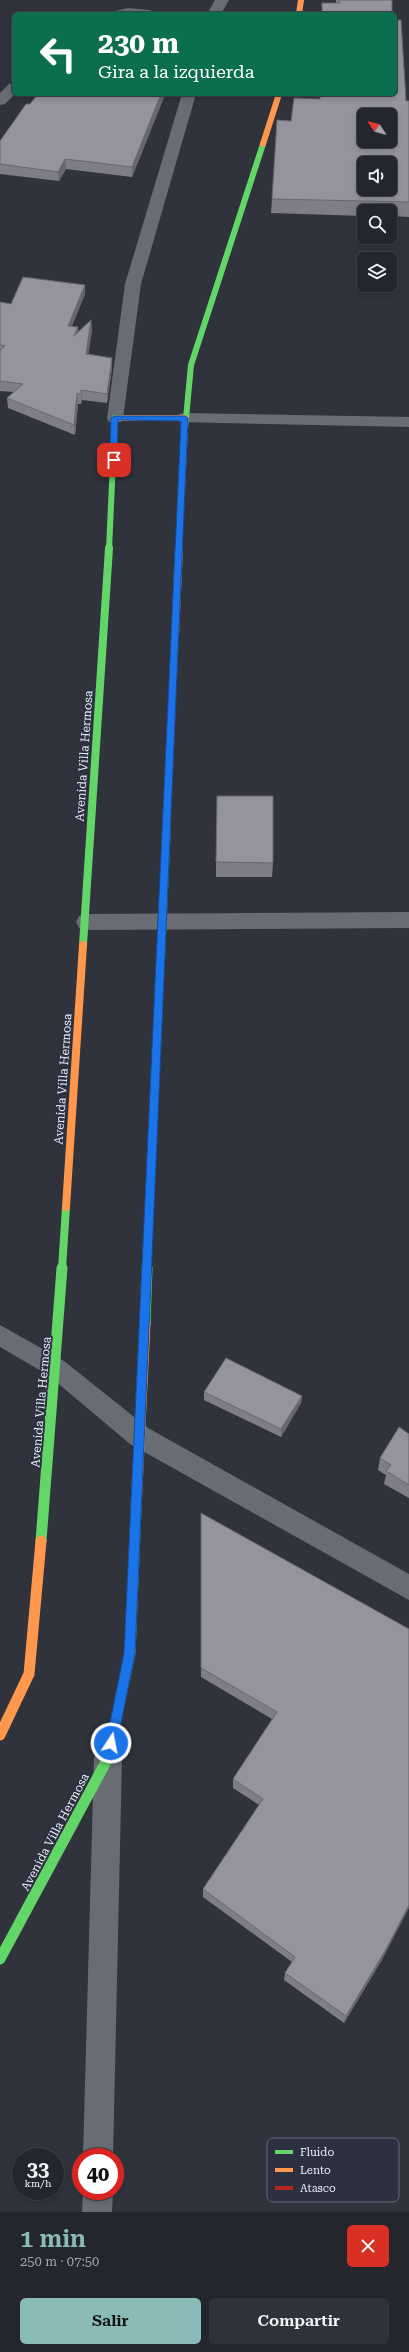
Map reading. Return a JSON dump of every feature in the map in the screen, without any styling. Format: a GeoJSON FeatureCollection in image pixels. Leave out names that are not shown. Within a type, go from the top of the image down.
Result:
{"type":"FeatureCollection","features":[{"type":"Feature","properties":{"kind":"street"},"geometry":{"type":"LineString","coordinates":[[215,12],[222,0]]}},
{"type":"Feature","properties":{"kind":"street"},"geometry":{"type":"LineString","coordinates":[[299,12],[302,0]]}},
{"type":"Feature","properties":{"kind":"street"},"geometry":{"type":"LineString","coordinates":[[0,101],[12,89]]}},
{"type":"Feature","properties":{"kind":"street"},"geometry":{"type":"LineString","coordinates":[[188,96],[133,284],[115,418],[409,422]]}},
{"type":"Feature","properties":{"kind":"street","name":"Avenida Villa Hermosa"},"geometry":{"type":"LineString","coordinates":[[0,1959],[108,1758],[130,1653],[185,418],[191,365],[279,96]]}},
{"type":"Feature","properties":{"kind":"street","name":"Avenida Villa Hermosa"},"geometry":{"type":"LineString","coordinates":[[0,1735],[29,1674],[56,1368],[86,922],[112,502],[115,418]]}},
{"type":"Feature","properties":{"kind":"street"},"geometry":{"type":"LineString","coordinates":[[86,922],[163,920],[409,920]]}},
{"type":"Feature","properties":{"kind":"street"},"geometry":{"type":"LineString","coordinates":[[0,1335],[56,1368],[140,1436],[409,1588]]}},
{"type":"Feature","properties":{"kind":"street"},"geometry":{"type":"LineString","coordinates":[[98,2148],[108,1758]]}},
{"type":"Feature","properties":{"kind":"street"},"geometry":{"type":"LineString","coordinates":[[97,2212],[98,2200]]}},
{"type":"Feature","properties":{"kind":"building"},"geometry":{"type":"Polygon","coordinates":[[[339,0],[392,0],[392,12],[322,12],[322,3],[340,3],[339,0]]]}},
{"type":"Feature","properties":{"kind":"building"},"geometry":{"type":"Polygon","coordinates":[[[397,20],[401,20],[406,101],[409,101],[409,202],[272,199],[277,120],[291,121],[294,98],[320,99],[320,96],[397,96],[397,20]]]}},
{"type":"Feature","properties":{"kind":"building"},"geometry":{"type":"Polygon","coordinates":[[[36,96],[160,96],[132,167],[65,159],[58,172],[0,164],[0,141],[26,104],[30,104],[36,96]]]}},
{"type":"Feature","properties":{"kind":"building"},"geometry":{"type":"Polygon","coordinates":[[[23,277],[85,285],[68,326],[78,327],[74,336],[91,320],[86,354],[112,358],[107,394],[81,390],[81,394],[77,394],[74,425],[7,398],[23,384],[0,381],[0,350],[5,346],[0,345],[0,302],[11,304],[23,277]]]}},
{"type":"Feature","properties":{"kind":"building"},"geometry":{"type":"Polygon","coordinates":[[[217,796],[273,796],[273,863],[216,862],[217,796]]]}},
{"type":"Feature","properties":{"kind":"building"},"geometry":{"type":"Polygon","coordinates":[[[226,1358],[302,1396],[281,1429],[204,1392],[226,1358]]]}},
{"type":"Feature","properties":{"kind":"building"},"geometry":{"type":"Polygon","coordinates":[[[399,1427],[409,1434],[409,1485],[386,1471],[391,1465],[380,1458],[399,1427]]]}},
{"type":"Feature","properties":{"kind":"building"},"geometry":{"type":"Polygon","coordinates":[[[201,1513],[409,1629],[409,1905],[385,1951],[346,2016],[285,1973],[295,1957],[203,1889],[263,1799],[233,1779],[277,1712],[201,1668],[201,1513]]]}},
{"type":"Feature","properties":{"kind":"traffic: fast"},"geometry":{"type":"LineString","coordinates":[[185,429],[191,365],[263,144]]}},
{"type":"Feature","properties":{"kind":"traffic: fast"},"geometry":{"type":"LineString","coordinates":[[83,945],[112,502],[115,418],[121,418]]}},
{"type":"Feature","properties":{"kind":"traffic: fast"},"geometry":{"type":"LineString","coordinates":[[145,1323],[167,824]]}},
{"type":"Feature","properties":{"kind":"traffic: fast"},"geometry":{"type":"LineString","coordinates":[[41,1541],[56,1368],[66,1207]]}},
{"type":"Feature","properties":{"kind":"traffic: fast"},"geometry":{"type":"LineString","coordinates":[[0,1959],[108,1758],[130,1653],[136,1509]]}},
{"type":"Feature","properties":{"kind":"traffic: slow"},"geometry":{"type":"LineString","coordinates":[[299,12],[301,0]]}},
{"type":"Feature","properties":{"kind":"traffic: slow"},"geometry":{"type":"LineString","coordinates":[[263,144],[278,96]]}},
{"type":"Feature","properties":{"kind":"traffic: slow"},"geometry":{"type":"LineString","coordinates":[[121,418],[185,418]]}},
{"type":"Feature","properties":{"kind":"traffic: slow"},"geometry":{"type":"LineString","coordinates":[[175,636],[185,429]]}},
{"type":"Feature","properties":{"kind":"traffic: slow"},"geometry":{"type":"LineString","coordinates":[[66,1207],[83,945]]}},
{"type":"Feature","properties":{"kind":"traffic: slow"},"geometry":{"type":"LineString","coordinates":[[136,1509],[145,1323]]}},
{"type":"Feature","properties":{"kind":"traffic: slow"},"geometry":{"type":"LineString","coordinates":[[0,1735],[29,1674],[41,1541]]}},
{"type":"Feature","properties":{"kind":"traffic: jam"},"geometry":{"type":"LineString","coordinates":[[167,824],[175,636]]}},
{"type":"Feature","properties":{"kind":"route"},"geometry":{"type":"LineString","coordinates":[[111,1743],[130,1653],[185,418],[115,418],[114,460]]}}]}
